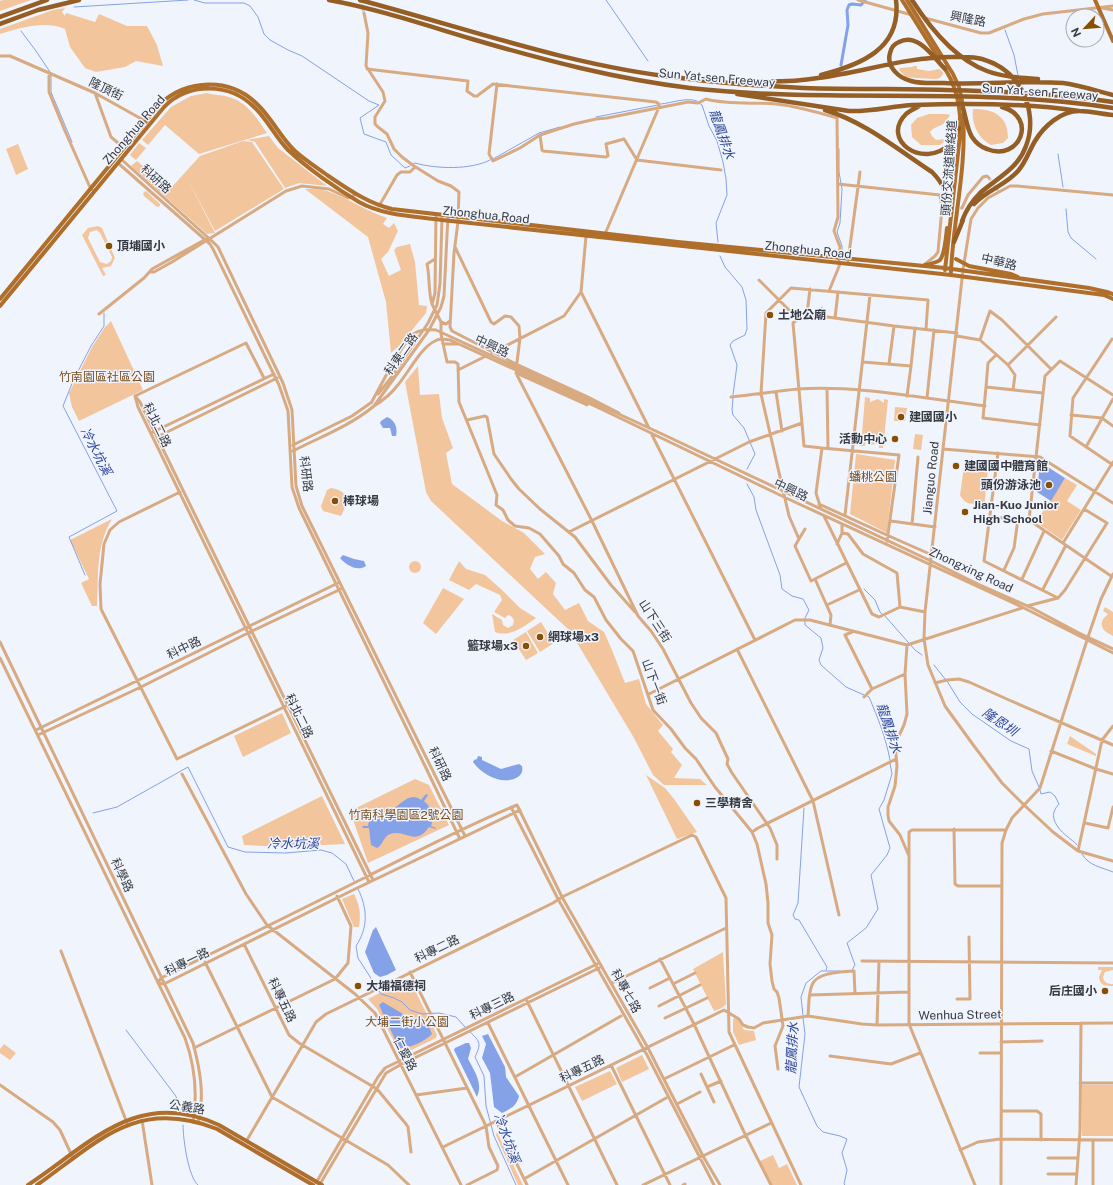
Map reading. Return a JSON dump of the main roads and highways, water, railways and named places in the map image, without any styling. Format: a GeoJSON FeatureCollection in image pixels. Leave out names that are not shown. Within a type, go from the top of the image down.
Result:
{"type":"FeatureCollection","features":[{"type":"Feature","properties":{"kind":"highway"},"geometry":{"type":"LineString","coordinates":[[0,17],[47,0]]}},
{"type":"Feature","properties":{"kind":"highway"},"geometry":{"type":"LineString","coordinates":[[0,24],[38,10],[79,0]]}},
{"type":"Feature","properties":{"kind":"highway","name":"Sun Yat-sen Freeway"},"geometry":{"type":"LineString","coordinates":[[330,0],[394,16],[574,67],[650,82],[726,92],[814,96],[966,97],[1037,100],[1113,108]]}},
{"type":"Feature","properties":{"kind":"highway","name":"Sun Yat-sen Freeway"},"geometry":{"type":"LineString","coordinates":[[360,0],[547,52],[661,76],[804,88],[966,90],[1042,94],[1113,102]]}},
{"type":"Feature","properties":{"kind":"highway"},"geometry":{"type":"LineString","coordinates":[[808,78],[852,65],[876,52],[882,47],[894,28],[896,19],[896,3]]}},
{"type":"Feature","properties":{"kind":"highway"},"geometry":{"type":"LineString","coordinates":[[908,3],[918,9],[933,28],[957,53],[970,63],[987,72],[1062,83],[1113,95]]}},
{"type":"Feature","properties":{"kind":"highway"},"geometry":{"type":"LineString","coordinates":[[946,69],[927,49],[917,42],[902,40],[893,46],[890,52],[889,58],[891,67],[898,75],[917,82],[948,84],[1033,82],[1062,83]]}},
{"type":"Feature","properties":{"kind":"highway"},"geometry":{"type":"LineString","coordinates":[[731,83],[736,81],[779,81],[835,75],[904,61],[942,57],[983,59],[995,64],[1006,72],[1020,88],[1029,110],[1030,124],[1027,142],[1023,153],[1015,165],[976,198],[966,212],[954,242]]}},
{"type":"Feature","properties":{"kind":"highway"},"geometry":{"type":"LineString","coordinates":[[726,92],[744,96],[863,112],[920,105],[968,104],[1020,105],[1113,115]]}},
{"type":"Feature","properties":{"kind":"highway"},"geometry":{"type":"LineString","coordinates":[[798,103],[836,113],[861,125],[889,142],[932,172],[938,178],[948,194],[951,212]]}},
{"type":"Feature","properties":{"kind":"highway"},"geometry":{"type":"LineString","coordinates":[[920,105],[907,113],[898,130],[901,141],[909,150],[922,154],[935,154],[952,143],[959,128]]}},
{"type":"Feature","properties":{"kind":"highway"},"geometry":{"type":"LineString","coordinates":[[963,108],[967,126],[975,141],[984,148],[991,151],[1000,152],[1017,143],[1022,130],[1022,125],[1016,114],[1007,108],[997,105]]}},
{"type":"Feature","properties":{"kind":"highway"},"geometry":{"type":"LineString","coordinates":[[962,221],[972,206],[980,198],[1019,170],[1036,140],[1047,125],[1059,117],[1079,111]]}},
{"type":"Feature","properties":{"kind":"main road","name":"頭份交流道聯絡道"},"geometry":{"type":"LineString","coordinates":[[902,0],[908,3],[946,69],[956,94],[960,117],[960,135],[945,274]]}},
{"type":"Feature","properties":{"kind":"main road"},"geometry":{"type":"LineString","coordinates":[[1095,0],[1113,41]]}},
{"type":"Feature","properties":{"kind":"main road","name":"頭份交流道聯絡道"},"geometry":{"type":"LineString","coordinates":[[923,31],[953,74],[959,87],[963,108],[963,156],[951,275]]}},
{"type":"Feature","properties":{"kind":"main road","name":"Zhonghua Road"},"geometry":{"type":"LineString","coordinates":[[0,299],[92,190],[120,161],[165,100],[184,89],[210,84],[234,89],[245,94],[263,110],[285,140],[296,152],[353,195],[377,209],[389,213],[458,222],[964,270],[1024,279],[1050,286]]}},
{"type":"Feature","properties":{"kind":"main road","name":"Zhonghua Road"},"geometry":{"type":"LineString","coordinates":[[0,306],[124,148],[148,122]]}},
{"type":"Feature","properties":{"kind":"main road","name":"Zhonghua Road"},"geometry":{"type":"LineString","coordinates":[[353,195],[371,203],[398,210],[459,216],[586,234]]}},
{"type":"Feature","properties":{"kind":"main road"},"geometry":{"type":"LineString","coordinates":[[923,266],[936,262],[943,255],[949,216],[951,212]]}},
{"type":"Feature","properties":{"kind":"main road","name":"Zhonghua Road"},"geometry":{"type":"LineString","coordinates":[[605,236],[839,264],[1050,286],[1106,294]]}},
{"type":"Feature","properties":{"kind":"main road"},"geometry":{"type":"LineString","coordinates":[[954,242],[956,259],[964,270]]}},
{"type":"Feature","properties":{"kind":"main road","name":"中華路"},"geometry":{"type":"LineString","coordinates":[[956,259],[966,265],[1011,274],[1024,279]]}},
{"type":"Feature","properties":{"kind":"main road"},"geometry":{"type":"LineString","coordinates":[[1106,294],[1113,293]]}},
{"type":"Feature","properties":{"kind":"main road"},"geometry":{"type":"LineString","coordinates":[[1106,294],[1113,299]]}},
{"type":"Feature","properties":{"kind":"main road","name":"公義路"},"geometry":{"type":"LineString","coordinates":[[28,1185],[107,1130],[157,1113],[174,1113],[199,1120],[288,1171],[318,1184]]}},
{"type":"Feature","properties":{"kind":"main road","name":"公義路"},"geometry":{"type":"LineString","coordinates":[[199,1120],[206,1119],[247,1140],[318,1184]]}},
{"type":"Feature","properties":{"kind":"main road","name":"公義路"},"geometry":{"type":"LineString","coordinates":[[37,1185],[74,1158],[127,1123]]}},
{"type":"Feature","properties":{"kind":"water"},"geometry":{"type":"Polygon","coordinates":[[[387,417],[392,420],[395,425],[397,430],[396,436],[392,436],[390,428],[383,428],[380,423],[387,417]]]}},
{"type":"Feature","properties":{"kind":"water","name":"頭份游泳池"},"geometry":{"type":"Polygon","coordinates":[[[1040,462],[1065,478],[1051,501],[1037,492],[1040,462]]]}},
{"type":"Feature","properties":{"kind":"water"},"geometry":{"type":"Polygon","coordinates":[[[343,555],[364,561],[366,566],[363,568],[352,567],[340,558],[343,555]]]}},
{"type":"Feature","properties":{"kind":"water"},"geometry":{"type":"Polygon","coordinates":[[[478,756],[482,757],[482,760],[501,769],[519,764],[522,766],[522,772],[518,777],[512,779],[500,780],[493,778],[477,767],[473,762],[478,756]]]}},
{"type":"Feature","properties":{"kind":"water"},"geometry":{"type":"Polygon","coordinates":[[[426,794],[428,795],[424,801],[432,812],[433,819],[431,826],[436,829],[429,827],[424,833],[415,837],[396,833],[390,834],[377,848],[371,845],[369,828],[363,828],[362,826],[368,826],[371,819],[388,813],[409,798],[413,797],[421,800],[426,794]]]}},
{"type":"Feature","properties":{"kind":"water"},"geometry":{"type":"Polygon","coordinates":[[[376,927],[396,970],[380,977],[374,973],[365,952],[373,930],[376,927]]]}},
{"type":"Feature","properties":{"kind":"water"},"geometry":{"type":"Polygon","coordinates":[[[383,1002],[408,1017],[426,1020],[432,1034],[417,1044],[399,1048],[379,1005],[383,1002]]]}},
{"type":"Feature","properties":{"kind":"water"},"geometry":{"type":"Polygon","coordinates":[[[488,1034],[505,1067],[506,1077],[519,1096],[515,1105],[502,1113],[494,1107],[490,1073],[482,1058],[486,1044],[482,1036],[488,1034]]]}},
{"type":"Feature","properties":{"kind":"water"},"geometry":{"type":"Polygon","coordinates":[[[469,1043],[471,1048],[468,1059],[479,1082],[479,1092],[477,1097],[454,1050],[455,1048],[469,1043]]]}},
{"type":"Feature","properties":{"kind":"waterway"},"geometry":{"type":"LineString","coordinates":[[74,7],[188,0]]}},
{"type":"Feature","properties":{"kind":"waterway"},"geometry":{"type":"LineString","coordinates":[[194,0],[205,3],[244,3],[250,6],[258,17],[264,34],[270,40],[302,56],[369,101],[379,105],[360,118],[364,134],[386,142],[391,155],[405,168],[410,166]]}},
{"type":"Feature","properties":{"kind":"waterway"},"geometry":{"type":"LineString","coordinates":[[606,0],[648,61]]}},
{"type":"Feature","properties":{"kind":"waterway"},"geometry":{"type":"LineString","coordinates":[[841,65],[848,25],[847,10],[849,5],[861,5],[865,0]]}},
{"type":"Feature","properties":{"kind":"waterway"},"geometry":{"type":"LineString","coordinates":[[1005,30],[1014,55],[1018,75]]}},
{"type":"Feature","properties":{"kind":"waterway"},"geometry":{"type":"LineString","coordinates":[[21,31],[50,72]]}},
{"type":"Feature","properties":{"kind":"waterway"},"geometry":{"type":"LineString","coordinates":[[51,75],[51,92],[72,142]]}},
{"type":"Feature","properties":{"kind":"waterway","name":"龍鳳排水"},"geometry":{"type":"LineString","coordinates":[[661,104],[684,100],[697,101]]}},
{"type":"Feature","properties":{"kind":"waterway","name":"龍鳳排水"},"geometry":{"type":"LineString","coordinates":[[699,103],[702,105],[709,126],[717,141],[726,179],[727,195],[716,223],[718,242]]}},
{"type":"Feature","properties":{"kind":"waterway"},"geometry":{"type":"LineString","coordinates":[[596,117],[658,105]]}},
{"type":"Feature","properties":{"kind":"waterway"},"geometry":{"type":"LineString","coordinates":[[493,159],[539,133],[560,127]]}},
{"type":"Feature","properties":{"kind":"waterway"},"geometry":{"type":"LineString","coordinates":[[839,149],[839,172],[842,189],[840,223],[837,232],[842,246],[842,254]]}},
{"type":"Feature","properties":{"kind":"waterway"},"geometry":{"type":"LineString","coordinates":[[1058,154],[1063,187]]}},
{"type":"Feature","properties":{"kind":"waterway"},"geometry":{"type":"LineString","coordinates":[[413,164],[453,168],[473,166],[490,160]]}},
{"type":"Feature","properties":{"kind":"waterway"},"geometry":{"type":"LineString","coordinates":[[1066,209],[1068,232],[1071,238],[1096,259]]}},
{"type":"Feature","properties":{"kind":"waterway","name":"龍鳳排水"},"geometry":{"type":"LineString","coordinates":[[720,256],[725,267],[742,287],[746,300],[747,329],[745,335],[733,341],[730,345],[737,365],[733,395]]}},
{"type":"Feature","properties":{"kind":"waterway"},"geometry":{"type":"LineString","coordinates":[[819,313],[822,307]]}},
{"type":"Feature","properties":{"kind":"waterway","name":"冷水坑溪"},"geometry":{"type":"LineString","coordinates":[[85,575],[69,537],[117,511],[63,406],[73,381],[91,346],[104,326],[104,313]]}},
{"type":"Feature","properties":{"kind":"waterway","name":"龍鳳排水"},"geometry":{"type":"LineString","coordinates":[[733,398],[733,415],[744,428],[755,454],[747,469]]}},
{"type":"Feature","properties":{"kind":"waterway","name":"龍鳳排水"},"geometry":{"type":"LineString","coordinates":[[747,484],[754,497],[756,510],[780,575],[782,589],[792,596],[803,599],[809,610],[805,618],[805,625],[821,638],[823,648],[819,660],[821,665],[846,687],[864,695]]}},
{"type":"Feature","properties":{"kind":"waterway","name":"隆恩圳"},"geometry":{"type":"LineString","coordinates":[[864,589],[875,600],[882,614]]}},
{"type":"Feature","properties":{"kind":"waterway","name":"隆恩圳"},"geometry":{"type":"LineString","coordinates":[[885,616],[915,650],[922,655]]}},
{"type":"Feature","properties":{"kind":"waterway","name":"隆恩圳"},"geometry":{"type":"LineString","coordinates":[[934,665],[945,679]]}},
{"type":"Feature","properties":{"kind":"waterway","name":"隆恩圳"},"geometry":{"type":"LineString","coordinates":[[947,681],[960,702],[972,714],[1011,741],[1029,749],[1032,771],[1039,787]]}},
{"type":"Feature","properties":{"kind":"waterway","name":"龍鳳排水"},"geometry":{"type":"LineString","coordinates":[[867,696],[869,697],[881,728],[890,760]]}},
{"type":"Feature","properties":{"kind":"waterway","name":"龍鳳排水"},"geometry":{"type":"LineString","coordinates":[[852,970],[855,965],[847,943],[866,928],[878,909],[871,875],[887,855],[890,848],[879,809],[884,800],[892,774],[890,763]]}},
{"type":"Feature","properties":{"kind":"waterway","name":"冷水坑溪"},"geometry":{"type":"LineString","coordinates":[[93,813],[117,807],[188,767],[228,847],[245,852],[285,853],[321,850],[332,853],[346,864],[354,881]]}},
{"type":"Feature","properties":{"kind":"waterway","name":"隆恩圳"},"geometry":{"type":"LineString","coordinates":[[1040,790],[1041,794],[1050,792],[1055,796],[1059,804],[1053,815],[1055,823],[1062,832],[1077,845]]}},
{"type":"Feature","properties":{"kind":"waterway"},"geometry":{"type":"LineString","coordinates":[[804,808],[798,903],[793,915],[795,919],[799,920],[827,967],[826,970]]}},
{"type":"Feature","properties":{"kind":"waterway","name":"隆恩圳"},"geometry":{"type":"LineString","coordinates":[[1082,854],[1092,864],[1113,872]]}},
{"type":"Feature","properties":{"kind":"waterway","name":"冷水坑溪"},"geometry":{"type":"LineString","coordinates":[[358,889],[365,911],[365,925],[356,946],[358,958],[381,994],[394,998],[402,1002],[410,1010],[422,1014],[439,1013],[456,1017],[465,1027]]}},
{"type":"Feature","properties":{"kind":"waterway","name":"龍鳳排水"},"geometry":{"type":"LineString","coordinates":[[803,1015],[801,997],[806,983],[821,971],[840,971]]}},
{"type":"Feature","properties":{"kind":"waterway","name":"龍鳳排水"},"geometry":{"type":"LineString","coordinates":[[803,1018],[805,1034],[799,1087],[817,1126],[823,1132],[847,1139],[842,1153],[847,1170],[845,1185]]}},
{"type":"Feature","properties":{"kind":"waterway"},"geometry":{"type":"LineString","coordinates":[[126,1030],[175,1095],[183,1109]]}},
{"type":"Feature","properties":{"kind":"waterway","name":"冷水坑溪"},"geometry":{"type":"LineString","coordinates":[[470,1032],[479,1043],[475,1057],[484,1076],[486,1106],[494,1136],[516,1185]]}},
{"type":"Feature","properties":{"kind":"waterway"},"geometry":{"type":"LineString","coordinates":[[183,1125],[185,1148],[189,1166],[194,1181],[198,1185]]}},
{"type":"Feature","properties":{"kind":"tunnel"},"geometry":{"type":"LineString","coordinates":[[360,0],[364,13]]}},
{"type":"Feature","properties":{"kind":"tunnel"},"geometry":{"type":"LineString","coordinates":[[989,178],[999,192]]}},
{"type":"Feature","properties":{"kind":"tunnel"},"geometry":{"type":"LineString","coordinates":[[942,208],[962,208]]}},
{"type":"Feature","properties":{"kind":"place","name":"頂埔國小"},"geometry":{"type":"Point","coordinates":[109,246]}},
{"type":"Feature","properties":{"kind":"place","name":"土地公廟"},"geometry":{"type":"Point","coordinates":[770,315]}},
{"type":"Feature","properties":{"kind":"place","name":"建國國小"},"geometry":{"type":"Point","coordinates":[901,417]}},
{"type":"Feature","properties":{"kind":"place","name":"活動中心"},"geometry":{"type":"Point","coordinates":[895,439]}},
{"type":"Feature","properties":{"kind":"place","name":"建國國中體育館"},"geometry":{"type":"Point","coordinates":[956,466]}},
{"type":"Feature","properties":{"kind":"place","name":"頭份游泳池"},"geometry":{"type":"Point","coordinates":[1049,485]}},
{"type":"Feature","properties":{"kind":"place","name":"棒球場"},"geometry":{"type":"Point","coordinates":[335,501]}},
{"type":"Feature","properties":{"kind":"place","name":"Jian-Kuo Junior High School"},"geometry":{"type":"Point","coordinates":[965,512]}},
{"type":"Feature","properties":{"kind":"place","name":"網球場x3"},"geometry":{"type":"Point","coordinates":[540,637]}},
{"type":"Feature","properties":{"kind":"place","name":"籃球場x3"},"geometry":{"type":"Point","coordinates":[526,646]}},
{"type":"Feature","properties":{"kind":"place","name":"三學精舍"},"geometry":{"type":"Point","coordinates":[697,803]}},
{"type":"Feature","properties":{"kind":"place","name":"大埔福德祠"},"geometry":{"type":"Point","coordinates":[358,986]}},
{"type":"Feature","properties":{"kind":"place","name":"后庄國小"},"geometry":{"type":"Point","coordinates":[1105,991]}},
{"type":"Feature","properties":{"kind":"park label","name":"竹南園區社區公園"},"geometry":{"type":"Point","coordinates":[107,377]}},
{"type":"Feature","properties":{"kind":"park label","name":"蟠桃公園"},"geometry":{"type":"Point","coordinates":[873,477]}},
{"type":"Feature","properties":{"kind":"park label","name":"竹南科學園區2號公園"},"geometry":{"type":"Point","coordinates":[406,815]}},
{"type":"Feature","properties":{"kind":"park label","name":"大埔二街小公園"},"geometry":{"type":"Point","coordinates":[407,1022]}}]}
